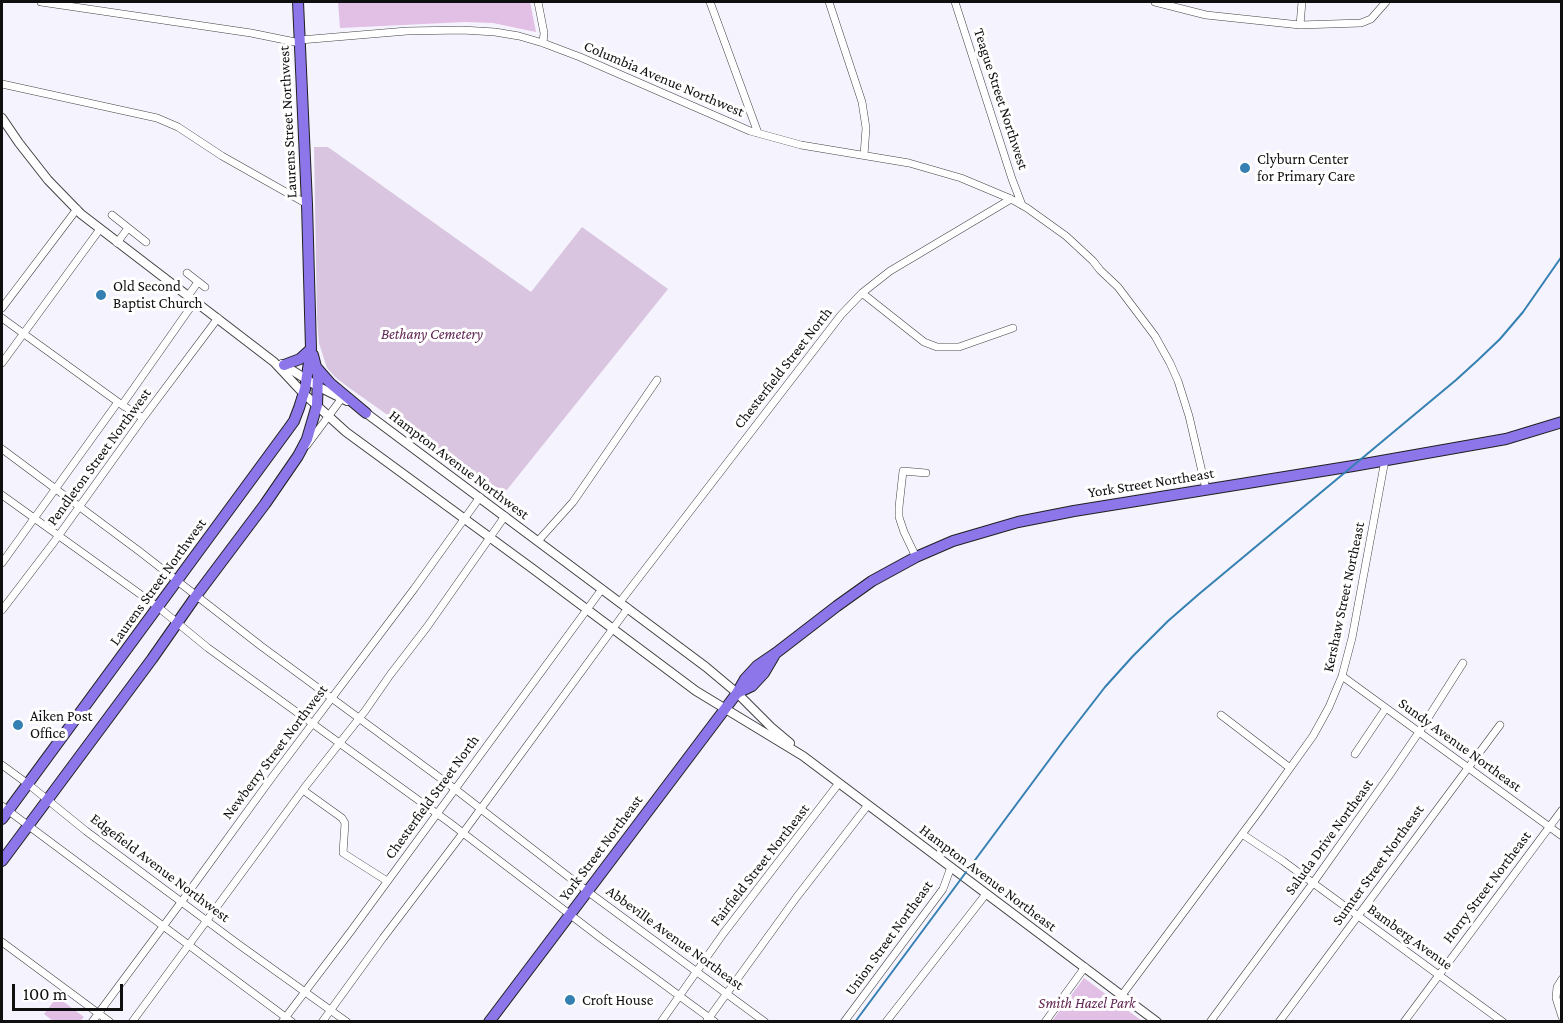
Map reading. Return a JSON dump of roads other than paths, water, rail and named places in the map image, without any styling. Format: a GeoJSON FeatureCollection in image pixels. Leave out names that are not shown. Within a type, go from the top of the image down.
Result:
{"type":"FeatureCollection","features":[{"type":"Feature","properties":{"kind":"main road","name":"Laurens Street Northwest"},"geometry":{"type":"LineString","coordinates":[[4,812],[28,784],[158,608],[296,416],[303,393],[311,349],[298,2]]}},
{"type":"Feature","properties":{"kind":"main road","name":"Laurens Street Northwest"},"geometry":{"type":"LineString","coordinates":[[2,861],[152,659],[298,456],[307,439],[317,405],[318,375],[311,349]]}},
{"type":"Feature","properties":{"kind":"main road"},"geometry":{"type":"LineString","coordinates":[[279,363],[300,359],[311,349]]}},
{"type":"Feature","properties":{"kind":"main road"},"geometry":{"type":"LineString","coordinates":[[315,366],[330,383],[366,413]]}},
{"type":"Feature","properties":{"kind":"main road"},"geometry":{"type":"LineString","coordinates":[[296,416],[307,419],[311,426]]}},
{"type":"Feature","properties":{"kind":"main road","name":"York Street Northeast"},"geometry":{"type":"LineString","coordinates":[[489,1022],[737,693],[752,686],[764,673],[776,653],[872,581],[916,557],[964,538],[1018,522],[1506,439],[1562,422]]}},
{"type":"Feature","properties":{"kind":"street","name":"Columbia Avenue Northwest"},"geometry":{"type":"LineString","coordinates":[[41,2],[300,41],[407,31],[462,30],[510,34],[543,43],[758,133],[801,145],[909,163],[961,178],[1022,205],[1066,236],[1118,287],[1155,336],[1178,381],[1189,416],[1206,489]]}},
{"type":"Feature","properties":{"kind":"street"},"geometry":{"type":"LineString","coordinates":[[538,2],[544,33],[543,43]]}},
{"type":"Feature","properties":{"kind":"street"},"geometry":{"type":"LineString","coordinates":[[710,2],[758,133]]}},
{"type":"Feature","properties":{"kind":"street"},"geometry":{"type":"LineString","coordinates":[[829,2],[860,94],[866,128],[864,155]]}},
{"type":"Feature","properties":{"kind":"street","name":"Teague Street Northwest"},"geometry":{"type":"LineString","coordinates":[[955,2],[1022,205]]}},
{"type":"Feature","properties":{"kind":"street"},"geometry":{"type":"LineString","coordinates":[[1155,2],[1206,15],[1300,24],[1361,23],[1371,19],[1386,2]]}},
{"type":"Feature","properties":{"kind":"street"},"geometry":{"type":"LineString","coordinates":[[1300,24],[1302,2]]}},
{"type":"Feature","properties":{"kind":"street"},"geometry":{"type":"LineString","coordinates":[[2,84],[157,118],[178,127],[222,156],[307,204]]}},
{"type":"Feature","properties":{"kind":"street","name":"Hampton Avenue Northwest"},"geometry":{"type":"LineString","coordinates":[[2,118],[18,144],[48,180],[77,209],[117,243],[279,363],[317,386],[352,403],[620,602]]}},
{"type":"Feature","properties":{"kind":"street","name":"Chesterfield Street North"},"geometry":{"type":"LineString","coordinates":[[620,602],[840,315],[861,292],[890,271],[1011,199]]}},
{"type":"Feature","properties":{"kind":"street"},"geometry":{"type":"LineString","coordinates":[[2,308],[77,209]]}},
{"type":"Feature","properties":{"kind":"street"},"geometry":{"type":"LineString","coordinates":[[111,215],[146,242]]}},
{"type":"Feature","properties":{"kind":"street"},"geometry":{"type":"LineString","coordinates":[[117,243],[128,228]]}},
{"type":"Feature","properties":{"kind":"street"},"geometry":{"type":"LineString","coordinates":[[2,363],[100,229]]}},
{"type":"Feature","properties":{"kind":"street"},"geometry":{"type":"LineString","coordinates":[[187,273],[205,287]]}},
{"type":"Feature","properties":{"kind":"street","name":"Pendleton Street Northwest"},"geometry":{"type":"LineString","coordinates":[[2,562],[54,489],[120,404],[191,298],[198,282]]}},
{"type":"Feature","properties":{"kind":"street"},"geometry":{"type":"LineString","coordinates":[[861,292],[924,342],[937,347],[959,347],[1013,328]]}},
{"type":"Feature","properties":{"kind":"street"},"geometry":{"type":"LineString","coordinates":[[2,318],[120,404],[143,418]]}},
{"type":"Feature","properties":{"kind":"street","name":"Pendleton Street Northwest"},"geometry":{"type":"LineString","coordinates":[[2,610],[218,318]]}},
{"type":"Feature","properties":{"kind":"street","name":"Hampton Avenue Northwest"},"geometry":{"type":"LineString","coordinates":[[279,363],[303,393],[346,432],[587,609]]}},
{"type":"Feature","properties":{"kind":"street"},"geometry":{"type":"LineString","coordinates":[[538,541],[573,502],[657,380]]}},
{"type":"Feature","properties":{"kind":"street","name":"Laurens Street Northwest"},"geometry":{"type":"LineString","coordinates":[[298,456],[342,398]]}},
{"type":"Feature","properties":{"kind":"street","name":"Abbeville Avenue Northeast"},"geometry":{"type":"LineString","coordinates":[[2,449],[455,789],[587,891],[765,1022]]}},
{"type":"Feature","properties":{"kind":"street","name":"Kershaw Street Northeast"},"geometry":{"type":"LineString","coordinates":[[1242,834],[1322,722],[1336,692],[1352,638],[1385,460]]}},
{"type":"Feature","properties":{"kind":"street"},"geometry":{"type":"LineString","coordinates":[[916,557],[899,516],[903,471],[926,473]]}},
{"type":"Feature","properties":{"kind":"street"},"geometry":{"type":"LineString","coordinates":[[2,495],[463,833],[569,915],[680,995],[710,1020],[796,898],[868,805]]}},
{"type":"Feature","properties":{"kind":"street","name":"Newberry Street Northwest"},"geometry":{"type":"LineString","coordinates":[[92,1022],[480,498]]}},
{"type":"Feature","properties":{"kind":"street"},"geometry":{"type":"LineString","coordinates":[[132,1022],[443,605],[505,516]]}},
{"type":"Feature","properties":{"kind":"street","name":"Chesterfield Street North"},"geometry":{"type":"LineString","coordinates":[[287,1020],[305,991],[602,589]]}},
{"type":"Feature","properties":{"kind":"street","name":"Hampton Avenue Northeast"},"geometry":{"type":"LineString","coordinates":[[620,602],[737,693],[803,756],[1157,1022]]}},
{"type":"Feature","properties":{"kind":"street"},"geometry":{"type":"LineString","coordinates":[[322,1022],[628,608]]}},
{"type":"Feature","properties":{"kind":"street","name":"Hampton Avenue Northeast"},"geometry":{"type":"LineString","coordinates":[[587,609],[696,691],[803,756]]}},
{"type":"Feature","properties":{"kind":"street","name":"Saluda Drive Northeast"},"geometry":{"type":"LineString","coordinates":[[1210,1022],[1419,732],[1463,663]]}},
{"type":"Feature","properties":{"kind":"street","name":"Sundy Avenue Northeast"},"geometry":{"type":"LineString","coordinates":[[1342,676],[1562,836]]}},
{"type":"Feature","properties":{"kind":"street"},"geometry":{"type":"LineString","coordinates":[[1354,754],[1386,708]]}},
{"type":"Feature","properties":{"kind":"street"},"geometry":{"type":"LineString","coordinates":[[1221,715],[1290,768]]}},
{"type":"Feature","properties":{"kind":"street","name":"Sumter Street Northeast"},"geometry":{"type":"LineString","coordinates":[[1279,1022],[1500,725]]}},
{"type":"Feature","properties":{"kind":"street","name":"Edgefield Avenue Northwest"},"geometry":{"type":"LineString","coordinates":[[2,765],[86,831],[347,1022]]}},
{"type":"Feature","properties":{"kind":"street"},"geometry":{"type":"LineString","coordinates":[[2,774],[9,770]]}},
{"type":"Feature","properties":{"kind":"street","name":"Fairfield Street Northeast"},"geometry":{"type":"LineString","coordinates":[[661,1022],[741,910],[839,783]]}},
{"type":"Feature","properties":{"kind":"street"},"geometry":{"type":"LineString","coordinates":[[303,790],[342,818],[345,823],[343,853],[387,881]]}},
{"type":"Feature","properties":{"kind":"street","name":"Horry Street Northeast"},"geometry":{"type":"LineString","coordinates":[[1404,1022],[1562,810]]}},
{"type":"Feature","properties":{"kind":"street"},"geometry":{"type":"LineString","coordinates":[[4,812],[28,825],[287,1020]]}},
{"type":"Feature","properties":{"kind":"street"},"geometry":{"type":"LineString","coordinates":[[1122,995],[1242,834]]}},
{"type":"Feature","properties":{"kind":"street","name":"Bamberg Avenue"},"geometry":{"type":"LineString","coordinates":[[1242,834],[1358,915],[1503,1022]]}},
{"type":"Feature","properties":{"kind":"street","name":"Union Street Northeast"},"geometry":{"type":"LineString","coordinates":[[844,1022],[943,889],[951,867]]}},
{"type":"Feature","properties":{"kind":"street"},"geometry":{"type":"LineString","coordinates":[[886,1022],[986,894]]}},
{"type":"Feature","properties":{"kind":"street"},"geometry":{"type":"LineString","coordinates":[[2,942],[110,1022]]}},
{"type":"Feature","properties":{"kind":"street"},"geometry":{"type":"LineString","coordinates":[[1045,1022],[1085,967]]}},
{"type":"Feature","properties":{"kind":"street"},"geometry":{"type":"LineString","coordinates":[[1562,979],[1557,987],[1556,998],[1562,1017]]}},
{"type":"Feature","properties":{"kind":"railway"},"geometry":{"type":"LineString","coordinates":[[855,1022],[1064,740],[1105,687],[1133,656],[1199,594],[1478,360],[1523,312],[1562,256]]}},
{"type":"Feature","properties":{"kind":"place","name":"Clyburn Center for Primary Care"},"geometry":{"type":"Point","coordinates":[1245,168]}},
{"type":"Feature","properties":{"kind":"place","name":"Old Second Baptist Church"},"geometry":{"type":"Point","coordinates":[101,295]}},
{"type":"Feature","properties":{"kind":"place","name":"Aiken Post Office"},"geometry":{"type":"Point","coordinates":[18,725]}},
{"type":"Feature","properties":{"kind":"place","name":"Croft House"},"geometry":{"type":"Point","coordinates":[570,1000]}},
{"type":"Feature","properties":{"kind":"park label","name":"Bethany Cemetery"},"geometry":{"type":"Point","coordinates":[432,334]}},
{"type":"Feature","properties":{"kind":"park label","name":"Smith Hazel Park"},"geometry":{"type":"Point","coordinates":[1087,1003]}}]}
